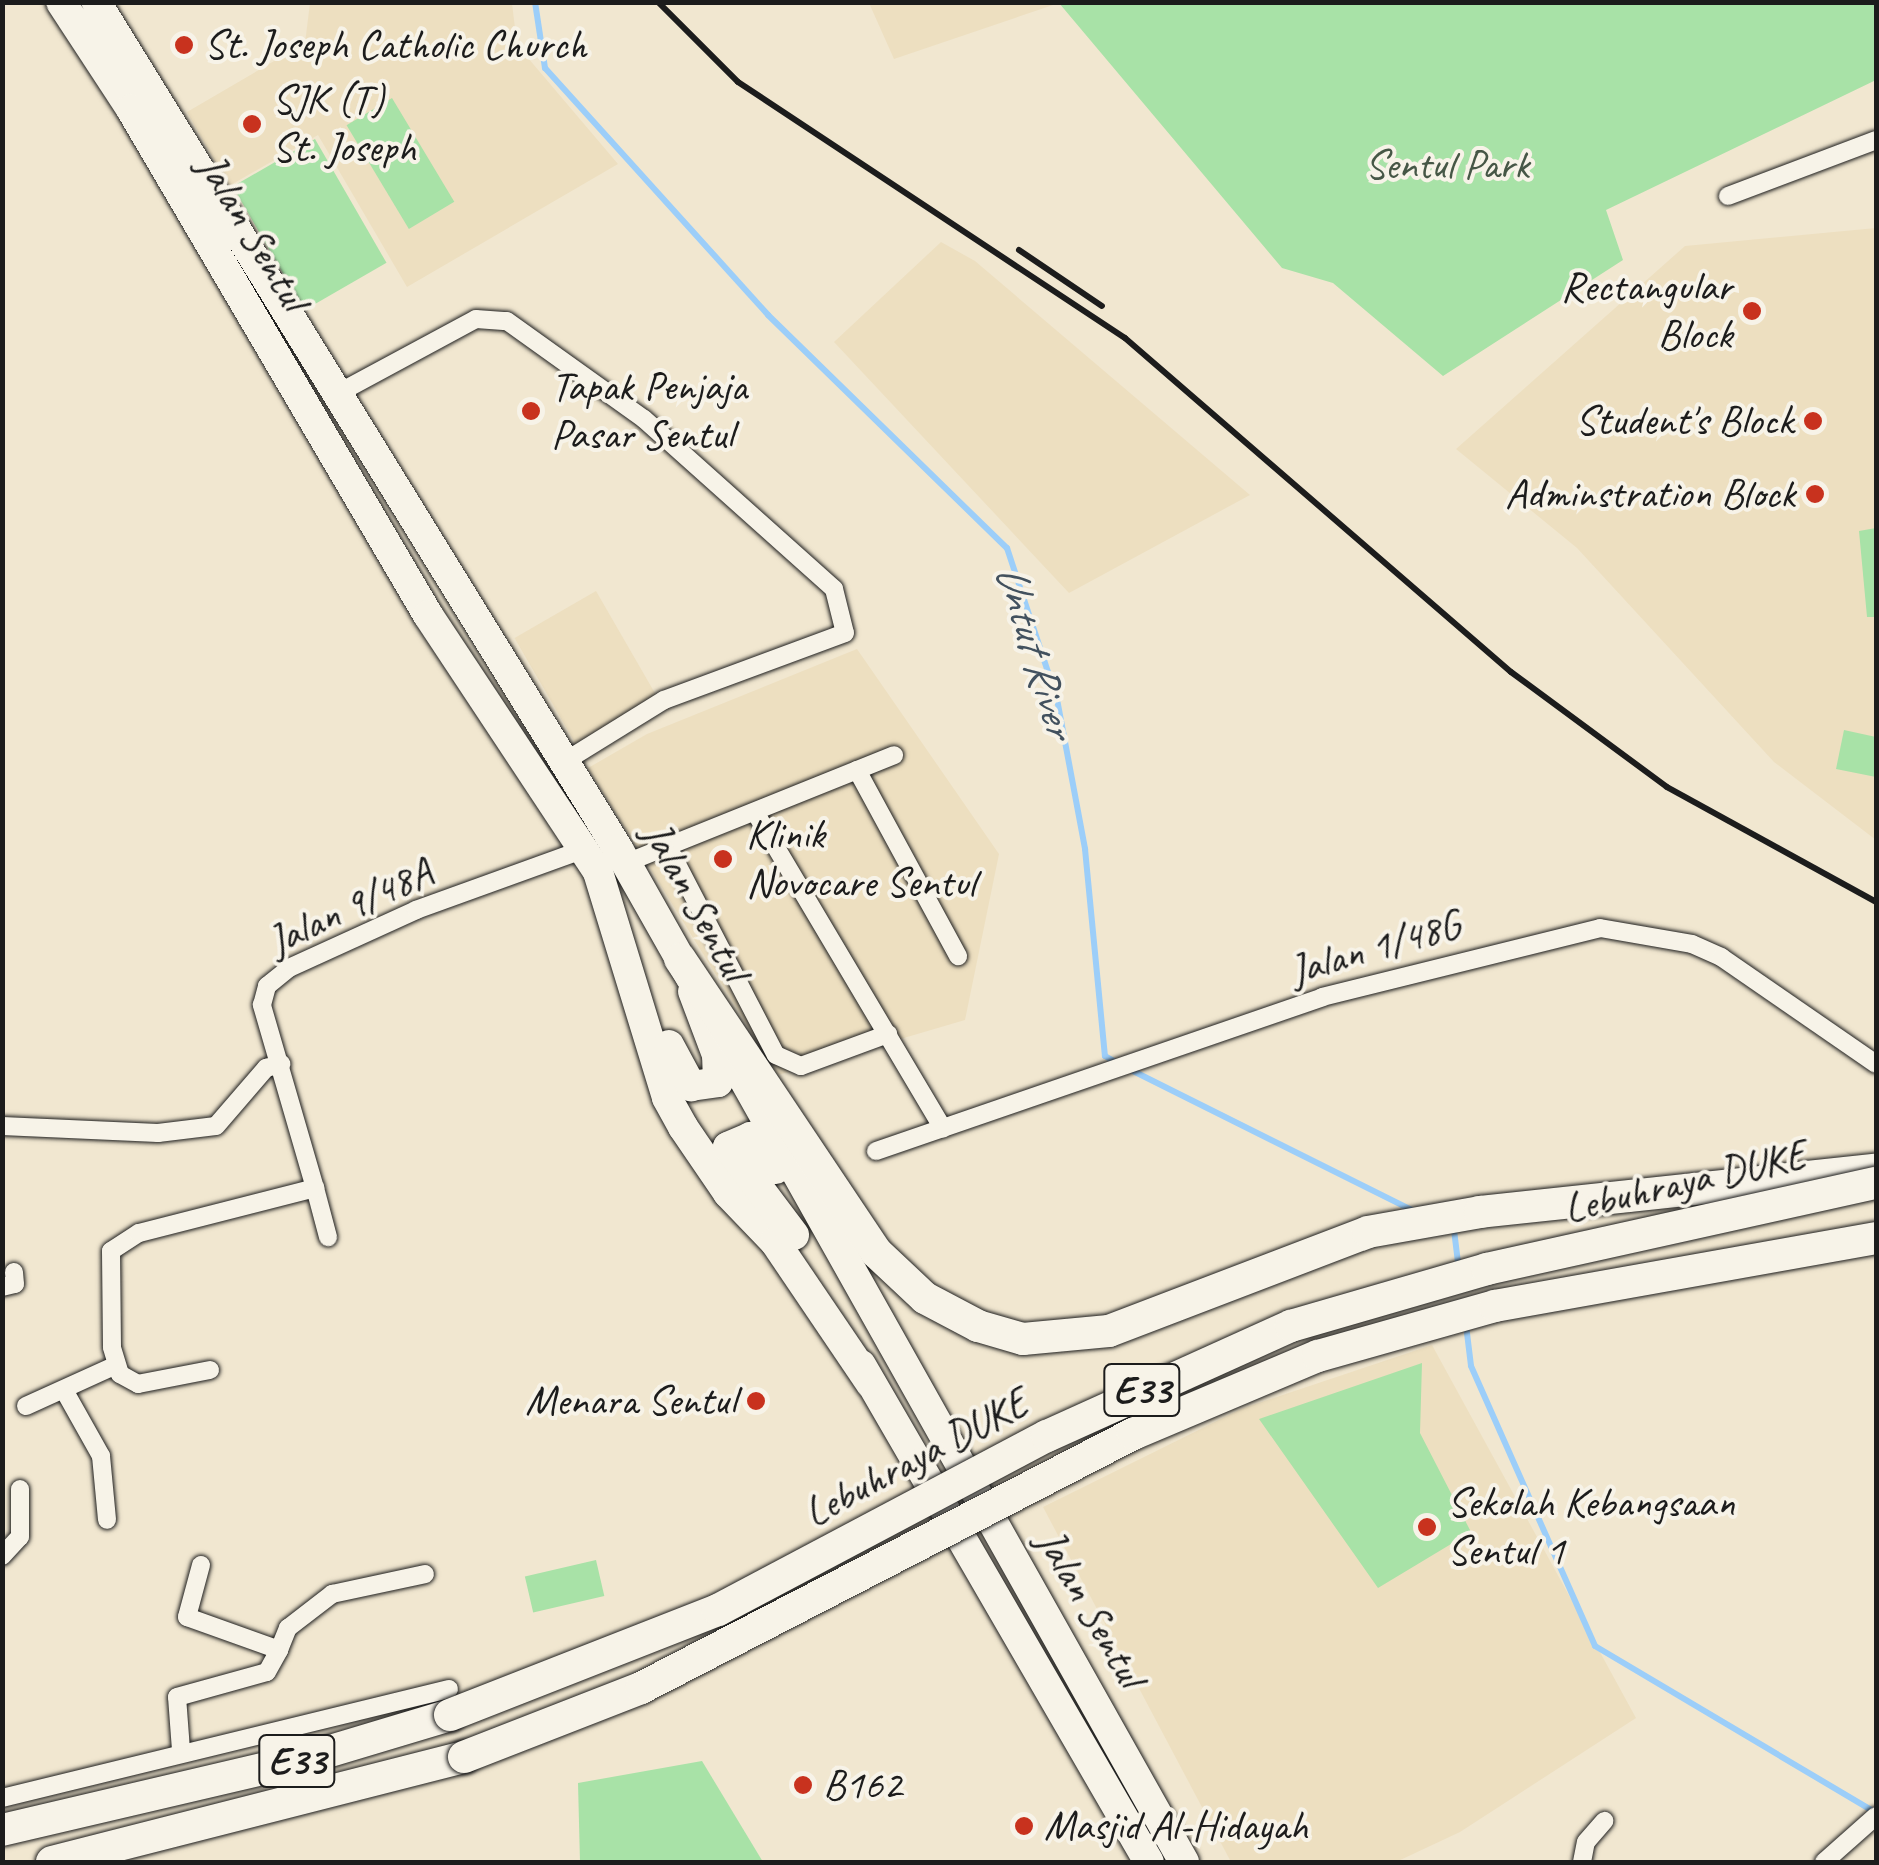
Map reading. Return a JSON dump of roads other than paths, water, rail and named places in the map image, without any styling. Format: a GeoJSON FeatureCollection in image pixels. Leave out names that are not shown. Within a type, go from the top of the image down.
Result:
{"type":"FeatureCollection","features":[{"type":"Feature","properties":{"kind":"highway"},"geometry":{"type":"LineString","coordinates":[[680,959],[876,1252],[926,1298],[1008,1336],[1039,1341],[1109,1331],[1368,1232],[1480,1212],[1876,1170]]}},
{"type":"Feature","properties":{"kind":"highway","name":"Lebuhraya DUKE"},"geometry":{"type":"LineString","coordinates":[[2,1830],[297,1761],[450,1702],[718,1610],[1048,1436],[1291,1326],[1487,1269],[1876,1183]]}},
{"type":"Feature","properties":{"kind":"highway","name":"Lebuhraya DUKE"},"geometry":{"type":"LineString","coordinates":[[52,1862],[464,1757],[641,1688],[1132,1434],[1318,1356],[1495,1306],[1876,1238]]}},
{"type":"Feature","properties":{"kind":"main road","name":"Jalan Sentul"},"geometry":{"type":"LineString","coordinates":[[61,2],[428,614],[602,861],[680,959],[1184,1862]]}},
{"type":"Feature","properties":{"kind":"main road","name":"Jalan Sentul"},"geometry":{"type":"LineString","coordinates":[[96,2],[333,396],[564,762],[602,861],[667,1098],[708,1168],[775,1242],[878,1395],[1149,1862]]}},
{"type":"Feature","properties":{"kind":"main road"},"geometry":{"type":"LineString","coordinates":[[602,861],[681,1078],[702,1090],[718,1082],[720,1072],[680,959]]}},
{"type":"Feature","properties":{"kind":"main road"},"geometry":{"type":"LineString","coordinates":[[878,1395],[796,1238],[730,1156],[735,1140],[751,1137],[760,1144],[915,1386]]}},
{"type":"Feature","properties":{"kind":"street"},"geometry":{"type":"LineString","coordinates":[[1728,196],[1876,140]]}},
{"type":"Feature","properties":{"kind":"street"},"geometry":{"type":"LineString","coordinates":[[333,396],[476,319],[507,321],[644,419],[834,589],[845,633],[664,700],[564,762]]}},
{"type":"Feature","properties":{"kind":"street","name":"Jalan 9/48A"},"geometry":{"type":"LineString","coordinates":[[328,1236],[262,1005],[266,986],[289,968],[416,910],[668,847],[894,756]]}},
{"type":"Feature","properties":{"kind":"street"},"geometry":{"type":"LineString","coordinates":[[857,770],[958,956]]}},
{"type":"Feature","properties":{"kind":"street"},"geometry":{"type":"LineString","coordinates":[[755,812],[944,1128]]}},
{"type":"Feature","properties":{"kind":"street"},"geometry":{"type":"LineString","coordinates":[[668,847],[776,1055],[800,1066],[888,1034]]}},
{"type":"Feature","properties":{"kind":"street","name":"Jalan 1/48G"},"geometry":{"type":"LineString","coordinates":[[876,1150],[1114,1072],[1322,996],[1600,928],[1692,944],[1721,957],[1876,1064]]}},
{"type":"Feature","properties":{"kind":"street"},"geometry":{"type":"LineString","coordinates":[[2,1126],[158,1132],[216,1126],[266,1068],[281,1064]]}},
{"type":"Feature","properties":{"kind":"street"},"geometry":{"type":"LineString","coordinates":[[114,1366],[111,1250],[139,1234],[315,1188]]}},
{"type":"Feature","properties":{"kind":"street"},"geometry":{"type":"LineString","coordinates":[[114,1366],[138,1384],[210,1370]]}},
{"type":"Feature","properties":{"kind":"street"},"geometry":{"type":"LineString","coordinates":[[26,1406],[114,1366]]}},
{"type":"Feature","properties":{"kind":"street"},"geometry":{"type":"LineString","coordinates":[[64,1390],[101,1456],[107,1520]]}},
{"type":"Feature","properties":{"kind":"street"},"geometry":{"type":"LineString","coordinates":[[2,1556],[20,1537],[20,1488]]}},
{"type":"Feature","properties":{"kind":"street"},"geometry":{"type":"LineString","coordinates":[[201,1564],[187,1616],[279,1650]]}},
{"type":"Feature","properties":{"kind":"street"},"geometry":{"type":"LineString","coordinates":[[181,1750],[177,1697],[267,1672],[288,1628],[332,1594],[425,1574]]}},
{"type":"Feature","properties":{"kind":"street"},"geometry":{"type":"LineString","coordinates":[[2,1798],[181,1750],[450,1702]]}},
{"type":"Feature","properties":{"kind":"street"},"geometry":{"type":"LineString","coordinates":[[1582,1862],[1586,1842],[1604,1821]]}},
{"type":"Feature","properties":{"kind":"street"},"geometry":{"type":"LineString","coordinates":[[1824,1862],[1871,1821]]}},
{"type":"Feature","properties":{"kind":"waterway","name":"Untut River"},"geometry":{"type":"LineString","coordinates":[[535,2],[545,68],[768,315],[1007,548],[1057,699],[1085,849],[1105,1056],[1116,1062]]}},
{"type":"Feature","properties":{"kind":"waterway","name":"Untut River"},"geometry":{"type":"LineString","coordinates":[[1127,1068],[1416,1212]]}},
{"type":"Feature","properties":{"kind":"waterway"},"geometry":{"type":"LineString","coordinates":[[1454,1230],[1459,1268]]}},
{"type":"Feature","properties":{"kind":"waterway"},"geometry":{"type":"LineString","coordinates":[[1466,1325],[1471,1366],[1595,1646],[1875,1812]]}},
{"type":"Feature","properties":{"kind":"railway"},"geometry":{"type":"LineString","coordinates":[[658,2],[738,82],[1125,338],[1511,672],[1667,787],[1876,902]]}},
{"type":"Feature","properties":{"kind":"railway"},"geometry":{"type":"LineString","coordinates":[[1019,250],[1102,306]]}},
{"type":"Feature","properties":{"kind":"place","name":"St. Joseph Catholic Church"},"geometry":{"type":"Point","coordinates":[184,45]}},
{"type":"Feature","properties":{"kind":"place","name":"SJK (T) St. Joseph"},"geometry":{"type":"Point","coordinates":[252,124]}},
{"type":"Feature","properties":{"kind":"place","name":"Rectangular Block"},"geometry":{"type":"Point","coordinates":[1752,311]}},
{"type":"Feature","properties":{"kind":"place","name":"Tapak Penjaja Pasar Sentul"},"geometry":{"type":"Point","coordinates":[531,411]}},
{"type":"Feature","properties":{"kind":"place","name":"Student's Block"},"geometry":{"type":"Point","coordinates":[1813,421]}},
{"type":"Feature","properties":{"kind":"place","name":"Adminstration Block"},"geometry":{"type":"Point","coordinates":[1815,494]}},
{"type":"Feature","properties":{"kind":"place","name":"Klinik Novocare Sentul"},"geometry":{"type":"Point","coordinates":[723,859]}},
{"type":"Feature","properties":{"kind":"place","name":"Menara Sentul"},"geometry":{"type":"Point","coordinates":[756,1401]}},
{"type":"Feature","properties":{"kind":"place","name":"Sekolah Kebangsaan Sentul 1"},"geometry":{"type":"Point","coordinates":[1427,1527]}},
{"type":"Feature","properties":{"kind":"place","name":"B162"},"geometry":{"type":"Point","coordinates":[803,1785]}},
{"type":"Feature","properties":{"kind":"place","name":"Masjid Al-Hidayah"},"geometry":{"type":"Point","coordinates":[1024,1826]}},
{"type":"Feature","properties":{"kind":"park label","name":"Sentul Park"},"geometry":{"type":"Point","coordinates":[1447,165]}}]}
